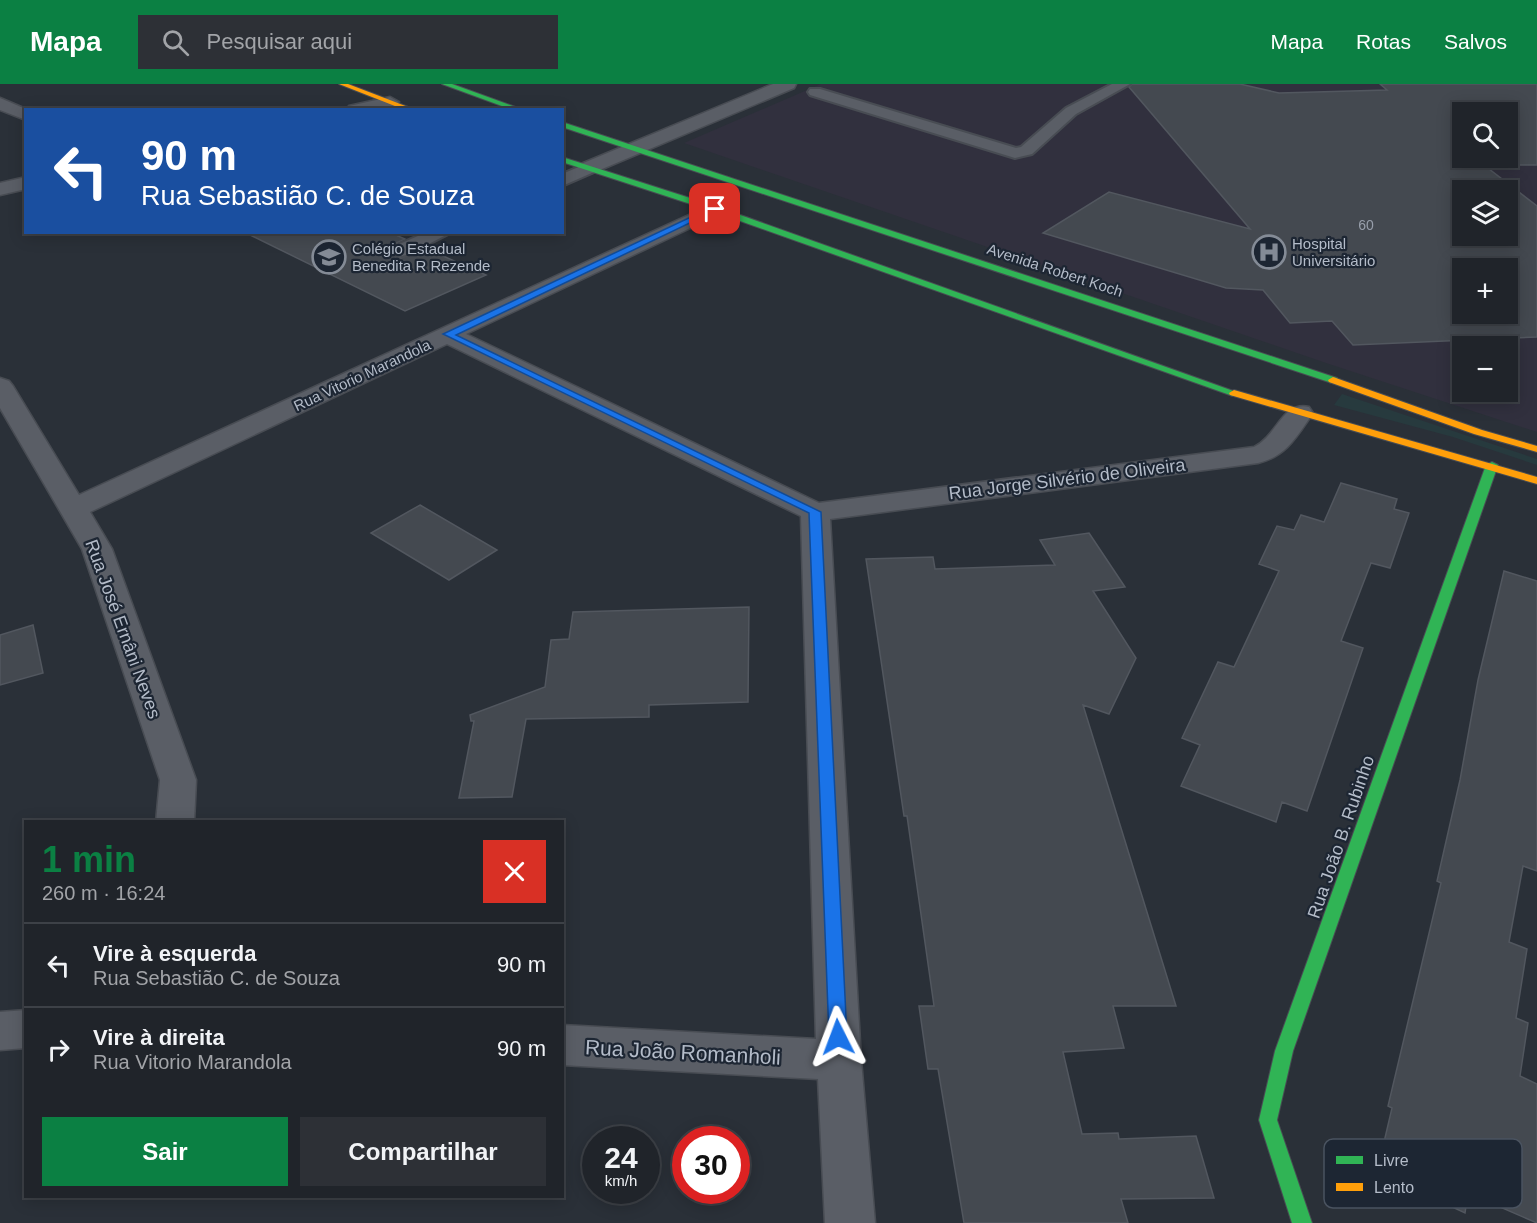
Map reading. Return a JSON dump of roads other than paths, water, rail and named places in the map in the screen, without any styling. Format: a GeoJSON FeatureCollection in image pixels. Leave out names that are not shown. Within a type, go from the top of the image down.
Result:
{"type":"FeatureCollection","features":[{"type":"Feature","properties":{"kind":"main road"},"geometry":{"type":"LineString","coordinates":[[342,84],[407,108]]}},
{"type":"Feature","properties":{"kind":"main road"},"geometry":{"type":"LineString","coordinates":[[445,84],[515,108]]}},
{"type":"Feature","properties":{"kind":"main road","name":"Avenida Robert Koch"},"geometry":{"type":"LineString","coordinates":[[564,125],[1269,359],[1310,376],[1478,432],[1537,449]]}},
{"type":"Feature","properties":{"kind":"main road"},"geometry":{"type":"LineString","coordinates":[[564,160],[715,209],[1235,393],[1299,407],[1492,465],[1537,481]]}},
{"type":"Feature","properties":{"kind":"main road"},"geometry":{"type":"LineString","coordinates":[[1235,393],[1269,359]]}},
{"type":"Feature","properties":{"kind":"main road","name":"Rua João B. Rubinho"},"geometry":{"type":"LineString","coordinates":[[1302,1223],[1268,1120],[1284,1051],[1492,465]]}},
{"type":"Feature","properties":{"kind":"street"},"geometry":{"type":"LineString","coordinates":[[588,168],[788,84]]}},
{"type":"Feature","properties":{"kind":"street"},"geometry":{"type":"LineString","coordinates":[[364,108],[390,102]]}},
{"type":"Feature","properties":{"kind":"street"},"geometry":{"type":"LineString","coordinates":[[0,103],[24,114]]}},
{"type":"Feature","properties":{"kind":"street"},"geometry":{"type":"LineString","coordinates":[[0,189],[24,183]]}},
{"type":"Feature","properties":{"kind":"street","name":"Rua Vitorio Marandola"},"geometry":{"type":"LineString","coordinates":[[73,509],[715,209]]}},
{"type":"Feature","properties":{"kind":"street"},"geometry":{"type":"LineString","coordinates":[[448,334],[815,512],[839,1060],[850,1223]]}},
{"type":"Feature","properties":{"kind":"street","name":"Rua José Ernâni Neves"},"geometry":{"type":"LineString","coordinates":[[0,386],[97,549],[178,780],[175,820]]}},
{"type":"Feature","properties":{"kind":"street","name":"Rua Jorge Silvério de Oliveira"},"geometry":{"type":"LineString","coordinates":[[815,512],[1268,453],[1278,443],[1299,407]]}},
{"type":"Feature","properties":{"kind":"street"},"geometry":{"type":"LineString","coordinates":[[0,1031],[24,1029]]}},
{"type":"Feature","properties":{"kind":"street","name":"Rua João Romanholi"},"geometry":{"type":"LineString","coordinates":[[564,1045],[839,1060]]}},
{"type":"Feature","properties":{"kind":"lane"},"geometry":{"type":"LineString","coordinates":[[814,92],[1015,153],[1026,151],[1071,111],[1123,84]]}},
{"type":"Feature","properties":{"kind":"lane"},"geometry":{"type":"LineString","coordinates":[[564,180],[588,168]]}},
{"type":"Feature","properties":{"kind":"lane"},"geometry":{"type":"LineString","coordinates":[[402,250],[438,234]]}},
{"type":"Feature","properties":{"kind":"place","name":"Hospital Universitário"},"geometry":{"type":"Point","coordinates":[1269,252]}},
{"type":"Feature","properties":{"kind":"place","name":"Colégio Estadual Benedita R Rezende"},"geometry":{"type":"Point","coordinates":[329,257]}}]}
